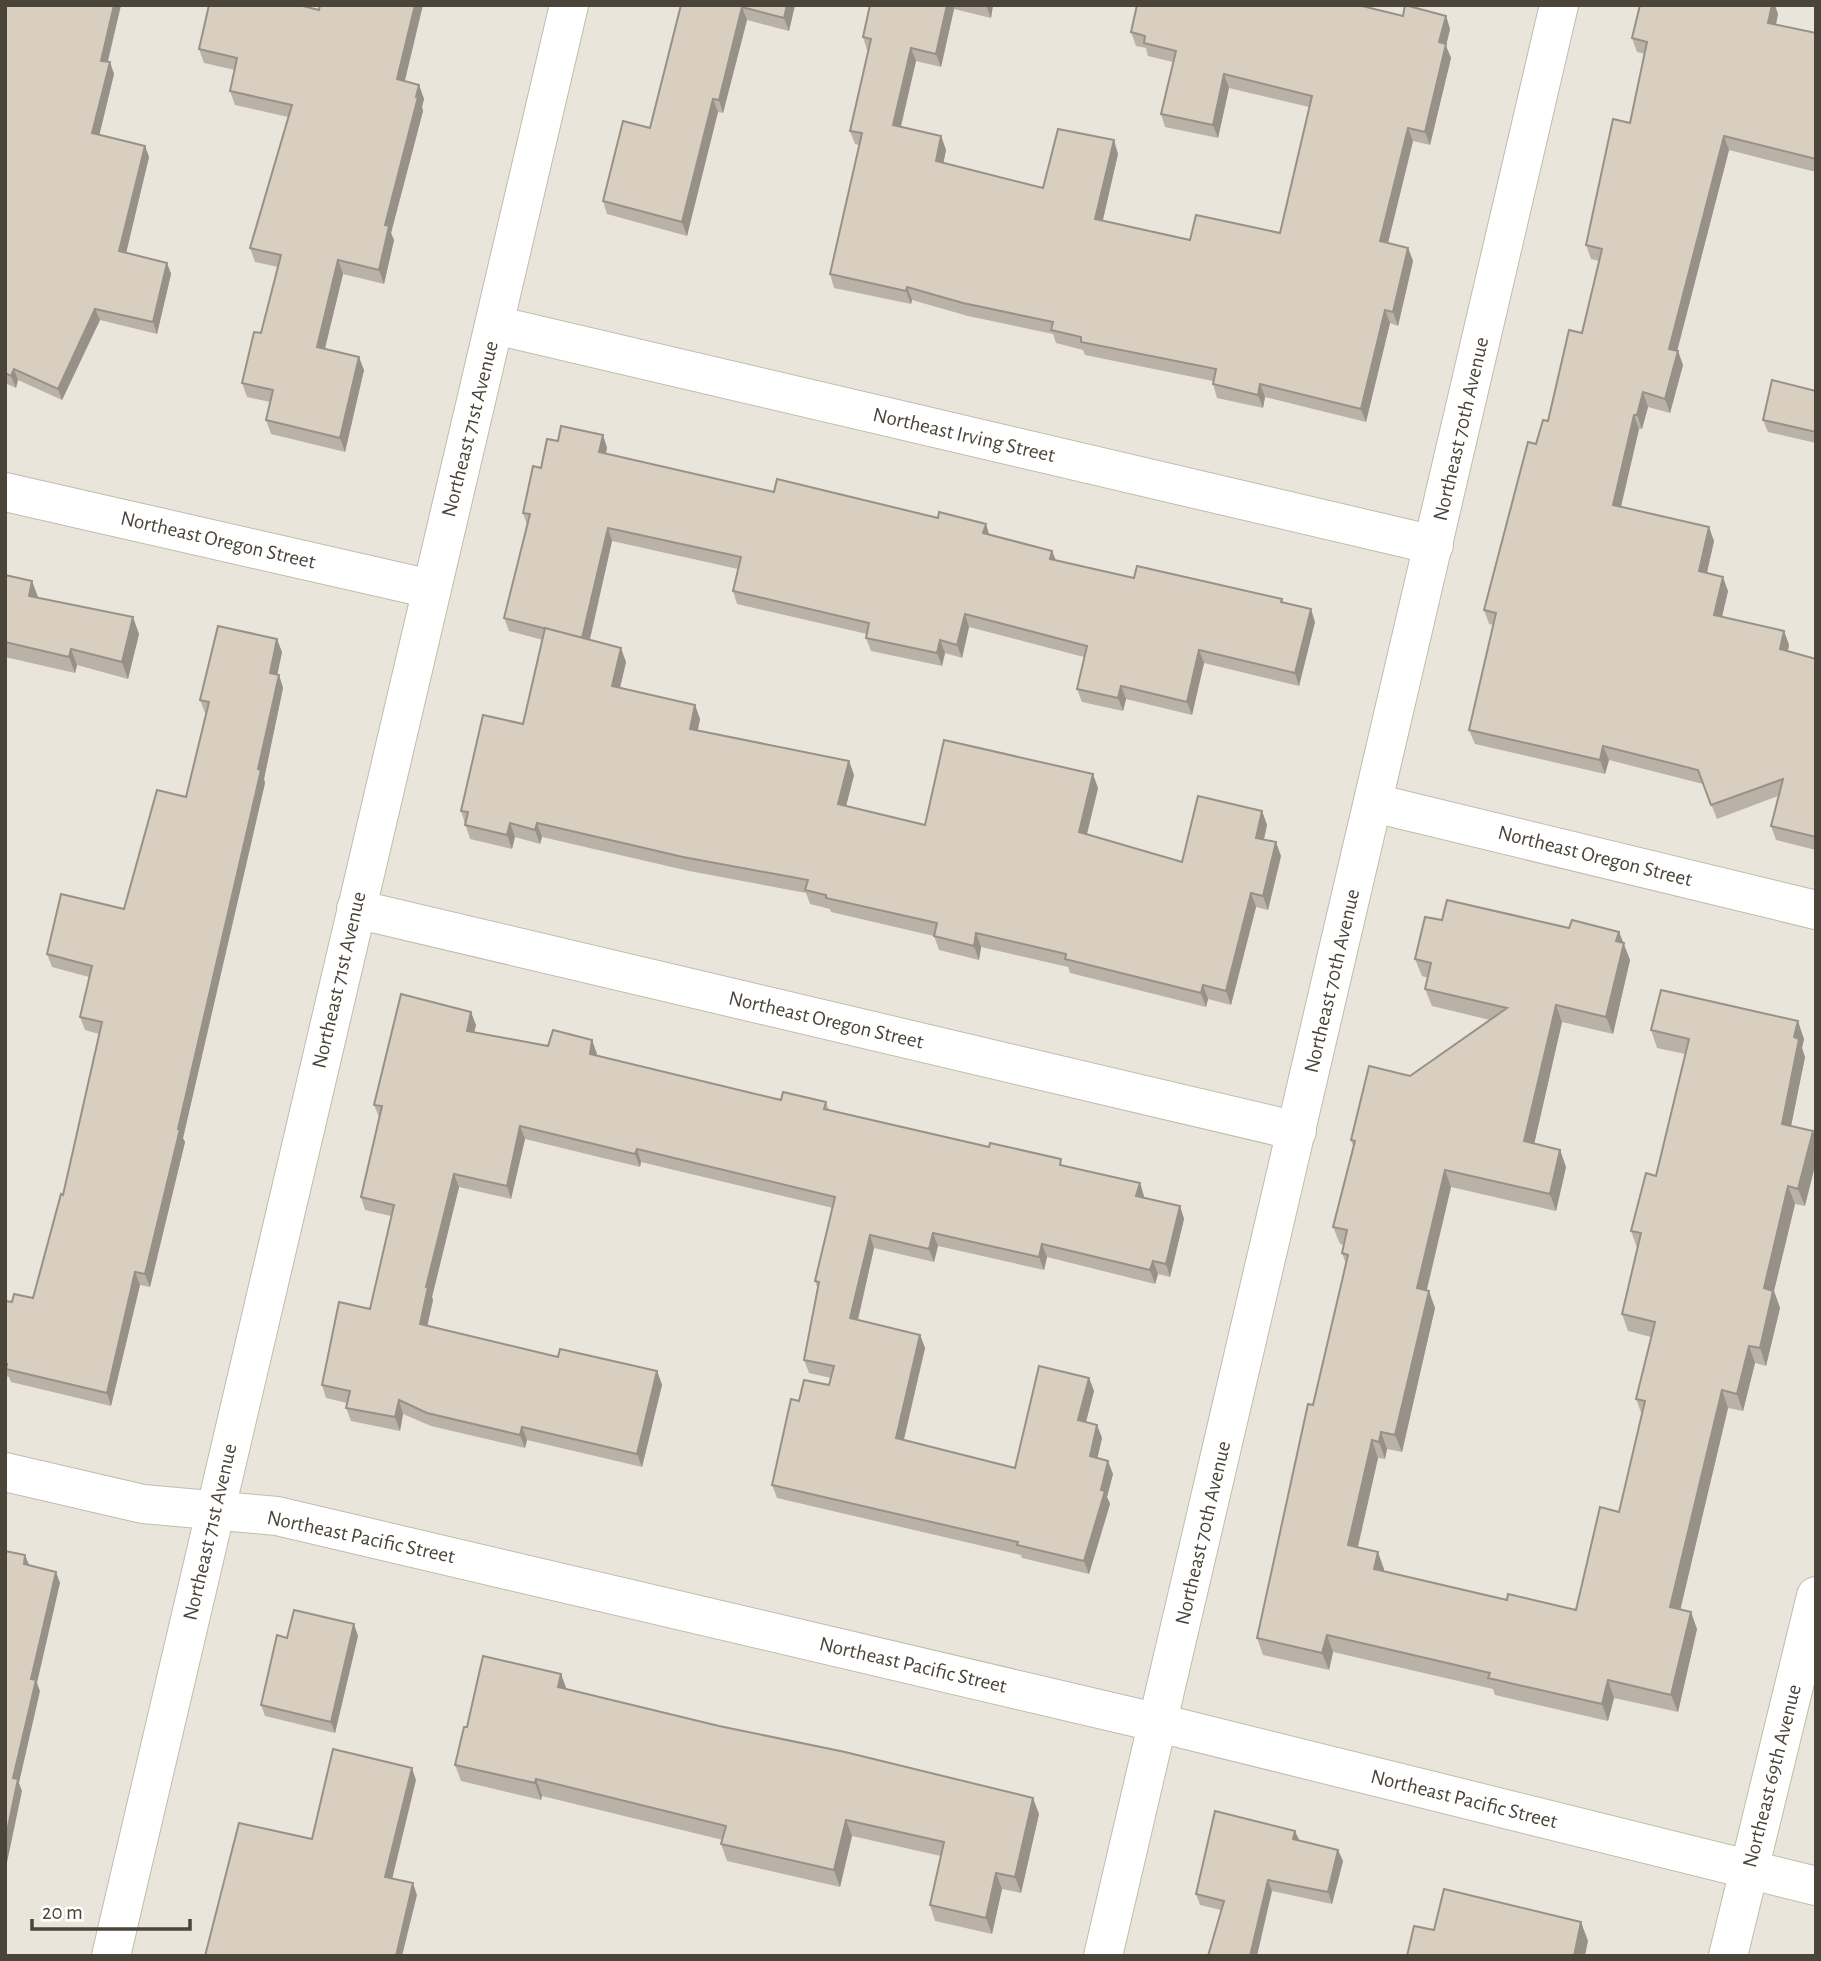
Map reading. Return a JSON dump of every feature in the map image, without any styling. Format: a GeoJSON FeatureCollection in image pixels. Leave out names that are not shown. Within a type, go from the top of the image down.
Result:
{"type":"FeatureCollection","features":[{"type":"Feature","properties":{"kind":"street","name":"Northeast 71st Avenue"},"geometry":{"type":"LineString","coordinates":[[111,1956],[569,5]]}},
{"type":"Feature","properties":{"kind":"street","name":"Northeast 70th Avenue"},"geometry":{"type":"LineString","coordinates":[[1103,1956],[1559,5]]}},
{"type":"Feature","properties":{"kind":"street","name":"Northeast Irving Street"},"geometry":{"type":"LineString","coordinates":[[495,325],[1434,545]]}},
{"type":"Feature","properties":{"kind":"street","name":"Northeast Oregon Street"},"geometry":{"type":"LineString","coordinates":[[5,492],[431,589]]}},
{"type":"Feature","properties":{"kind":"street","name":"Northeast Oregon Street"},"geometry":{"type":"LineString","coordinates":[[1374,803],[1816,910]]}},
{"type":"Feature","properties":{"kind":"street","name":"Northeast Oregon Street"},"geometry":{"type":"LineString","coordinates":[[356,909],[1297,1131]]}},
{"type":"Feature","properties":{"kind":"street","name":"Northeast Pacific Street"},"geometry":{"type":"LineString","coordinates":[[5,1472],[143,1504],[277,1516],[1159,1723],[1816,1886]]}},
{"type":"Feature","properties":{"kind":"street","name":"Northeast 69th Avenue"},"geometry":{"type":"LineString","coordinates":[[1728,1956],[1816,1597]]}},
{"type":"Feature","properties":{"kind":"shaded area"},"geometry":{"type":"Polygon","coordinates":[[[5,5],[1816,5],[1816,1956],[5,1956],[5,5]]]}},
{"type":"Feature","properties":{"kind":"building"},"geometry":{"type":"Polygon","coordinates":[[[6,5],[114,5],[101,61],[110,62],[92,133],[145,146],[119,251],[167,263],[153,322],[95,309],[58,389],[14,369],[11,376],[5,373],[6,5]]]}},
{"type":"Feature","properties":{"kind":"building"},"geometry":{"type":"Polygon","coordinates":[[[209,5],[299,5],[319,10],[320,5],[415,5],[397,79],[419,85],[418,97],[385,225],[389,226],[379,270],[338,260],[317,347],[359,357],[340,438],[266,420],[273,390],[242,383],[254,332],[261,333],[281,255],[250,248],[292,105],[230,91],[237,58],[199,49],[209,5]]]}},
{"type":"Feature","properties":{"kind":"building"},"geometry":{"type":"Polygon","coordinates":[[[681,5],[787,5],[784,18],[742,7],[719,100],[713,99],[682,222],[603,201],[623,121],[650,128],[681,5]]]}},
{"type":"Feature","properties":{"kind":"building"},"geometry":{"type":"Polygon","coordinates":[[[870,5],[947,5],[936,54],[911,48],[893,125],[941,136],[936,161],[1043,188],[1058,129],[1114,140],[1095,219],[1190,240],[1196,215],[1280,233],[1312,96],[1224,74],[1213,125],[1161,114],[1176,51],[1144,43],[1145,36],[1131,32],[1137,5],[1358,5],[1403,16],[1405,5],[1446,16],[1439,42],[1446,44],[1425,132],[1408,128],[1380,241],[1408,248],[1393,312],[1385,310],[1361,409],[1260,384],[1258,395],[1213,384],[1216,369],[1081,342],[1081,337],[1051,330],[1053,322],[963,303],[907,287],[906,291],[830,274],[862,133],[850,131],[871,39],[863,37],[870,5]]]}},
{"type":"Feature","properties":{"kind":"building"},"geometry":{"type":"Polygon","coordinates":[[[1640,5],[1772,5],[1768,23],[1816,33],[1816,159],[1724,136],[1669,349],[1678,351],[1665,399],[1643,392],[1637,415],[1634,415],[1613,505],[1709,527],[1699,571],[1723,577],[1714,615],[1784,631],[1780,649],[1816,659],[1816,837],[1771,826],[1783,779],[1711,805],[1698,770],[1603,746],[1600,760],[1469,730],[1496,613],[1484,610],[1528,442],[1536,444],[1543,420],[1548,421],[1569,330],[1582,333],[1602,249],[1586,245],[1613,119],[1630,123],[1647,42],[1632,38],[1640,5]]]}},
{"type":"Feature","properties":{"kind":"building"},"geometry":{"type":"Polygon","coordinates":[[[1772,380],[1816,391],[1816,432],[1763,420],[1772,380]]]}},
{"type":"Feature","properties":{"kind":"building"},"geometry":{"type":"Polygon","coordinates":[[[561,426],[603,435],[599,452],[774,492],[777,479],[938,518],[939,512],[986,524],[983,533],[1052,551],[1050,559],[1134,578],[1137,566],[1282,599],[1281,602],[1311,609],[1295,673],[1199,650],[1187,702],[1121,686],[1118,698],[1077,689],[1087,646],[965,614],[957,645],[940,640],[937,653],[866,638],[869,623],[733,591],[741,557],[608,528],[582,638],[504,618],[530,514],[523,513],[533,466],[541,468],[547,439],[558,441],[561,426]]]}},
{"type":"Feature","properties":{"kind":"building"},"geometry":{"type":"Polygon","coordinates":[[[5,575],[32,581],[29,596],[133,617],[122,662],[71,649],[69,657],[5,642],[5,575]]]}},
{"type":"Feature","properties":{"kind":"building"},"geometry":{"type":"Polygon","coordinates":[[[218,626],[277,639],[270,673],[279,675],[258,769],[261,770],[180,1129],[145,1274],[135,1272],[107,1393],[6,1369],[5,1364],[5,1301],[12,1302],[14,1294],[33,1298],[61,1194],[63,1195],[102,1022],[80,1017],[92,966],[47,954],[61,894],[124,909],[157,790],[186,797],[209,702],[200,700],[218,626]]]}},
{"type":"Feature","properties":{"kind":"building"},"geometry":{"type":"Polygon","coordinates":[[[545,628],[621,648],[612,686],[695,705],[690,729],[849,761],[838,804],[925,825],[944,740],[1093,774],[1079,832],[1182,862],[1198,796],[1262,811],[1256,838],[1276,842],[1263,896],[1251,893],[1226,991],[1203,985],[1201,993],[1065,959],[1066,954],[976,933],[974,946],[934,936],[937,923],[826,898],[826,895],[805,890],[808,880],[683,857],[537,823],[535,830],[510,823],[507,835],[465,825],[468,812],[461,811],[483,715],[523,724],[545,628]]]}},
{"type":"Feature","properties":{"kind":"building"},"geometry":{"type":"Polygon","coordinates":[[[1447,900],[1569,928],[1572,920],[1619,932],[1616,941],[1624,943],[1606,1017],[1556,1005],[1524,1141],[1560,1150],[1550,1194],[1445,1170],[1417,1288],[1429,1291],[1395,1435],[1381,1432],[1379,1442],[1372,1440],[1348,1545],[1378,1552],[1374,1569],[1507,1600],[1508,1594],[1576,1610],[1600,1507],[1619,1512],[1645,1401],[1636,1399],[1655,1322],[1622,1314],[1641,1233],[1631,1231],[1646,1173],[1656,1176],[1689,1039],[1651,1030],[1661,990],[1798,1021],[1794,1037],[1799,1039],[1782,1124],[1813,1131],[1798,1189],[1788,1186],[1764,1288],[1773,1291],[1760,1348],[1749,1346],[1737,1394],[1722,1390],[1670,1607],[1691,1612],[1671,1695],[1608,1680],[1602,1704],[1488,1678],[1490,1673],[1327,1635],[1322,1653],[1257,1638],[1308,1404],[1313,1405],[1348,1255],[1342,1253],[1347,1230],[1333,1227],[1355,1141],[1351,1140],[1369,1066],[1410,1076],[1507,1008],[1425,989],[1431,963],[1415,959],[1425,917],[1442,920],[1447,900]]]}},
{"type":"Feature","properties":{"kind":"building"},"geometry":{"type":"Polygon","coordinates":[[[401,994],[471,1012],[467,1031],[548,1046],[553,1030],[592,1040],[590,1054],[781,1100],[783,1092],[826,1102],[824,1109],[989,1147],[990,1143],[1061,1159],[1060,1165],[1140,1183],[1136,1196],[1180,1206],[1166,1264],[1153,1261],[1150,1270],[1042,1244],[1039,1257],[933,1233],[929,1249],[870,1235],[850,1318],[920,1335],[896,1438],[1015,1468],[1039,1366],[1089,1378],[1078,1420],[1097,1425],[1090,1456],[1108,1461],[1101,1490],[1105,1491],[1084,1561],[1017,1545],[1018,1542],[772,1485],[791,1399],[799,1401],[804,1380],[829,1385],[834,1366],[804,1360],[819,1282],[815,1281],[835,1197],[637,1149],[635,1154],[520,1126],[507,1186],[454,1174],[426,1287],[420,1324],[558,1357],[560,1349],[657,1371],[637,1454],[522,1427],[520,1435],[427,1413],[399,1400],[395,1417],[346,1408],[350,1391],[322,1385],[339,1302],[370,1309],[394,1205],[361,1197],[382,1106],[374,1105],[401,994]]]}},
{"type":"Feature","properties":{"kind":"building"},"geometry":{"type":"Polygon","coordinates":[[[5,1551],[25,1555],[24,1564],[56,1572],[31,1679],[36,1680],[13,1778],[18,1779],[5,1841],[5,1551]]]}},
{"type":"Feature","properties":{"kind":"building"},"geometry":{"type":"Polygon","coordinates":[[[294,1610],[354,1624],[331,1722],[261,1705],[277,1635],[287,1638],[294,1610]]]}},
{"type":"Feature","properties":{"kind":"building"},"geometry":{"type":"Polygon","coordinates":[[[483,1656],[561,1674],[558,1687],[1033,1798],[1015,1877],[996,1873],[986,1918],[930,1905],[944,1842],[846,1820],[834,1870],[721,1844],[726,1826],[536,1779],[535,1783],[455,1765],[464,1727],[467,1727],[483,1656]]]}},
{"type":"Feature","properties":{"kind":"building"},"geometry":{"type":"Polygon","coordinates":[[[333,1749],[412,1768],[385,1877],[413,1883],[396,1956],[205,1956],[239,1823],[312,1839],[333,1749]]]}},
{"type":"Feature","properties":{"kind":"building"},"geometry":{"type":"Polygon","coordinates":[[[1215,1811],[1295,1831],[1293,1839],[1338,1850],[1328,1892],[1268,1880],[1250,1956],[1208,1956],[1224,1901],[1196,1894],[1215,1811]]]}},
{"type":"Feature","properties":{"kind":"building"},"geometry":{"type":"Polygon","coordinates":[[[1444,1889],[1581,1922],[1574,1956],[1407,1956],[1414,1926],[1434,1930],[1444,1889]]]}}]}
